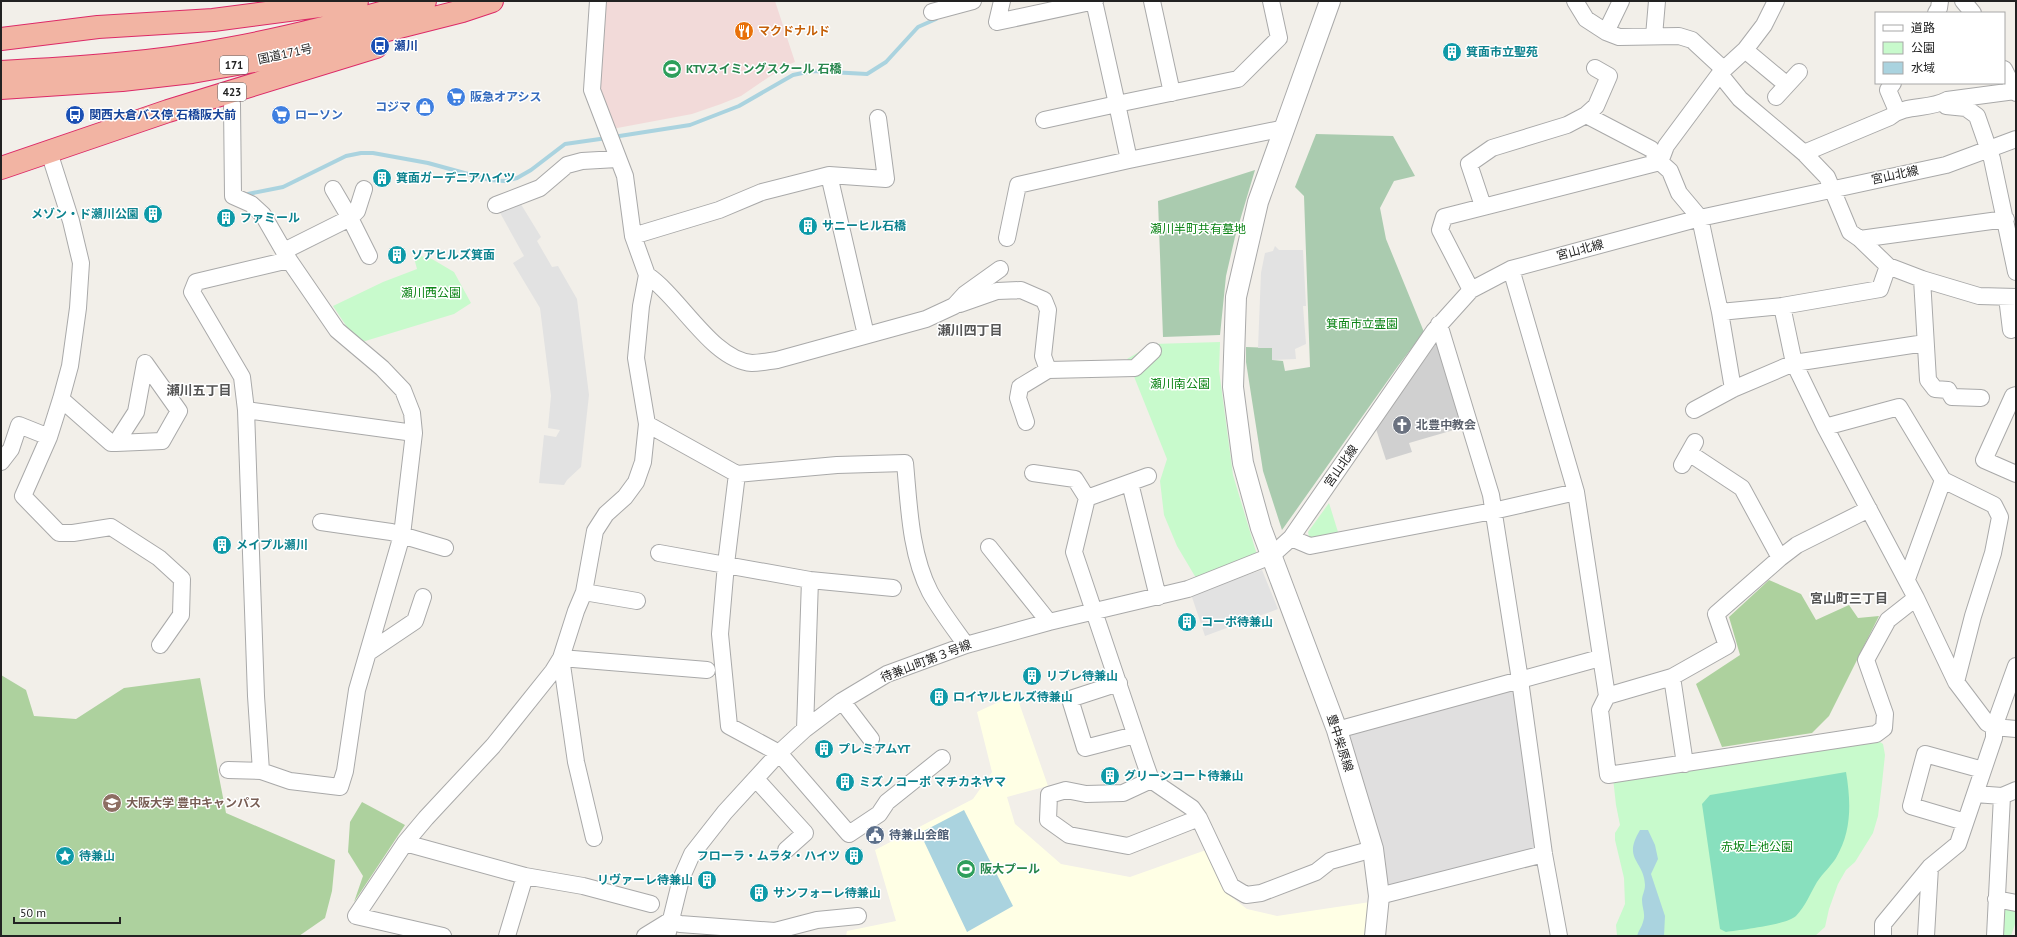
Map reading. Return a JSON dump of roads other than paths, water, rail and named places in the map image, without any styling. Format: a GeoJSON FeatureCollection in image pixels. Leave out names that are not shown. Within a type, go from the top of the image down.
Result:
{"type":"FeatureCollection","features":[{"type":"Feature","properties":{"kind":"highway","name":"国道171号"},"geometry":{"type":"LineString","coordinates":[[1,72],[69,68],[161,59],[226,50],[296,35],[425,1]]}},
{"type":"Feature","properties":{"kind":"highway","name":"国道171号"},"geometry":{"type":"LineString","coordinates":[[1,88],[122,80],[192,72],[288,55],[462,11],[492,1]]}},
{"type":"Feature","properties":{"kind":"highway"},"geometry":{"type":"LineString","coordinates":[[1,39],[98,27],[214,20],[349,2]]}},
{"type":"Feature","properties":{"kind":"highway","name":"423"},"geometry":{"type":"LineString","coordinates":[[1,168],[168,111],[380,46],[462,11]]}},
{"type":"Feature","properties":{"kind":"street"},"geometry":{"type":"LineString","coordinates":[[442,936],[356,916],[405,843],[426,818],[493,746],[553,671],[561,658],[576,611],[584,592],[596,532],[606,514],[625,497],[636,482],[643,462],[647,424],[636,358],[641,306],[647,276],[633,236],[625,176],[592,90],[598,1]]}},
{"type":"Feature","properties":{"kind":"street"},"geometry":{"type":"LineString","coordinates":[[932,12],[973,1]]}},
{"type":"Feature","properties":{"kind":"street"},"geometry":{"type":"LineString","coordinates":[[1002,1],[997,22],[1094,1],[1129,160]]}},
{"type":"Feature","properties":{"kind":"street"},"geometry":{"type":"LineString","coordinates":[[1152,1],[1172,93]]}},
{"type":"Feature","properties":{"kind":"street"},"geometry":{"type":"LineString","coordinates":[[1044,120],[1238,79],[1279,38],[1271,1]]}},
{"type":"Feature","properties":{"kind":"street","name":"豊中柴原線"},"geometry":{"type":"LineString","coordinates":[[1330,1],[1258,202],[1236,297],[1233,387],[1243,463],[1261,528],[1337,730],[1373,849],[1380,896],[1375,936]]}},
{"type":"Feature","properties":{"kind":"street"},"geometry":{"type":"LineString","coordinates":[[1575,1],[1586,19],[1606,32],[1619,37],[1679,36],[1692,40],[1719,65],[1723,78],[1740,99],[1804,153],[1827,178],[1850,232],[1860,239],[1888,266],[1922,279],[1979,296],[2011,297],[2011,330]]}},
{"type":"Feature","properties":{"kind":"street"},"geometry":{"type":"LineString","coordinates":[[1606,32],[1621,1]]}},
{"type":"Feature","properties":{"kind":"street"},"geometry":{"type":"LineString","coordinates":[[1654,36],[1657,1]]}},
{"type":"Feature","properties":{"kind":"street"},"geometry":{"type":"LineString","coordinates":[[1937,12],[1940,1]]}},
{"type":"Feature","properties":{"kind":"street"},"geometry":{"type":"LineString","coordinates":[[1963,1],[1972,12]]}},
{"type":"Feature","properties":{"kind":"street"},"geometry":{"type":"LineString","coordinates":[[1660,162],[1666,146],[1721,72],[1745,50],[1764,26],[1773,2]]}},
{"type":"Feature","properties":{"kind":"street"},"geometry":{"type":"LineString","coordinates":[[1745,50],[1787,85]]}},
{"type":"Feature","properties":{"kind":"street"},"geometry":{"type":"LineString","coordinates":[[1483,206],[1469,164],[1492,148],[1567,125],[1586,115],[1596,106],[1609,76],[1595,68]]}},
{"type":"Feature","properties":{"kind":"street"},"geometry":{"type":"LineString","coordinates":[[1804,153],[1890,117],[1897,111],[1938,104],[1946,100],[2016,92],[2005,71]]}},
{"type":"Feature","properties":{"kind":"street"},"geometry":{"type":"LineString","coordinates":[[1776,97],[1799,72]]}},
{"type":"Feature","properties":{"kind":"street"},"geometry":{"type":"LineString","coordinates":[[1892,84],[1888,90],[1897,111]]}},
{"type":"Feature","properties":{"kind":"street"},"geometry":{"type":"LineString","coordinates":[[228,770],[262,772],[290,781],[340,787],[345,772],[357,690],[402,535],[414,433],[412,412],[403,390],[382,368],[337,330],[286,255],[262,215],[252,204],[233,196],[232,104],[229,93]]}},
{"type":"Feature","properties":{"kind":"street"},"geometry":{"type":"LineString","coordinates":[[1938,104],[1966,108],[1977,116],[1992,159],[2006,219],[2016,272]]}},
{"type":"Feature","properties":{"kind":"street"},"geometry":{"type":"LineString","coordinates":[[1586,115],[1651,149],[1660,162],[1670,171],[1679,194],[1700,218],[1720,312],[1733,389]]}},
{"type":"Feature","properties":{"kind":"street"},"geometry":{"type":"LineString","coordinates":[[633,236],[719,210],[762,192],[829,176],[886,179],[878,118]]}},
{"type":"Feature","properties":{"kind":"street"},"geometry":{"type":"LineString","coordinates":[[1007,238],[1018,185],[1129,160],[1285,128]]}},
{"type":"Feature","properties":{"kind":"street","name":"宮山北線"},"geometry":{"type":"LineString","coordinates":[[1271,556],[1291,538],[1439,324],[1471,290],[1511,269],[1700,218],[1946,165],[2016,139]]}},
{"type":"Feature","properties":{"kind":"street"},"geometry":{"type":"LineString","coordinates":[[49,152],[71,221],[81,263],[78,308],[70,366],[61,399],[49,437],[23,496],[59,533],[73,533],[111,527],[159,558],[182,580],[181,615],[160,645]]}},
{"type":"Feature","properties":{"kind":"street"},"geometry":{"type":"LineString","coordinates":[[496,205],[540,188],[567,165],[582,161],[618,158]]}},
{"type":"Feature","properties":{"kind":"street"},"geometry":{"type":"LineString","coordinates":[[1471,290],[1440,230],[1444,217],[1660,162]]}},
{"type":"Feature","properties":{"kind":"street"},"geometry":{"type":"LineString","coordinates":[[829,176],[866,335]]}},
{"type":"Feature","properties":{"kind":"street"},"geometry":{"type":"LineString","coordinates":[[333,188],[369,256]]}},
{"type":"Feature","properties":{"kind":"street"},"geometry":{"type":"LineString","coordinates":[[262,772],[256,696],[246,410],[242,377],[192,292],[196,282],[286,255],[350,218],[357,211],[364,189]]}},
{"type":"Feature","properties":{"kind":"street"},"geometry":{"type":"LineString","coordinates":[[1860,239],[2006,219]]}},
{"type":"Feature","properties":{"kind":"street"},"geometry":{"type":"LineString","coordinates":[[1720,312],[1782,306],[1880,289],[1888,266]]}},
{"type":"Feature","properties":{"kind":"street"},"geometry":{"type":"LineString","coordinates":[[954,306],[965,294],[1000,269]]}},
{"type":"Feature","properties":{"kind":"street"},"geometry":{"type":"LineString","coordinates":[[1511,269],[1576,492],[1600,658],[1607,696],[1600,710],[1608,776],[1876,734],[1884,728],[1885,714],[1866,660],[1888,620],[1916,598]]}},
{"type":"Feature","properties":{"kind":"street"},"geometry":{"type":"LineString","coordinates":[[647,276],[659,284],[716,346],[734,358],[752,363],[777,360],[926,319],[954,306],[997,291],[1021,290],[1044,300],[1048,310],[1043,356],[1048,370]]}},
{"type":"Feature","properties":{"kind":"street"},"geometry":{"type":"LineString","coordinates":[[1922,279],[1928,380],[1935,389],[1948,390],[1952,397],[1981,398]]}},
{"type":"Feature","properties":{"kind":"street"},"geometry":{"type":"LineString","coordinates":[[1782,306],[1794,363],[1825,427],[1907,579],[1956,682],[1987,723],[1994,727],[2016,729]]}},
{"type":"Feature","properties":{"kind":"street"},"geometry":{"type":"LineString","coordinates":[[1439,324],[1491,495],[1520,680],[1544,854],[1559,936]]}},
{"type":"Feature","properties":{"kind":"street"},"geometry":{"type":"LineString","coordinates":[[1694,410],[1733,389],[1794,363],[1925,343]]}},
{"type":"Feature","properties":{"kind":"street"},"geometry":{"type":"LineString","coordinates":[[1026,422],[1018,398],[1020,387],[1048,370],[1135,368],[1153,351]]}},
{"type":"Feature","properties":{"kind":"street"},"geometry":{"type":"LineString","coordinates":[[61,399],[112,443],[116,443],[162,441],[179,411],[145,363],[136,412],[116,443]]}},
{"type":"Feature","properties":{"kind":"street"},"geometry":{"type":"LineString","coordinates":[[2015,396],[1984,460],[2016,474]]}},
{"type":"Feature","properties":{"kind":"street"},"geometry":{"type":"LineString","coordinates":[[1825,427],[1899,407],[1943,480],[1994,505],[2000,517],[1993,553],[1973,616],[1956,682]]}},
{"type":"Feature","properties":{"kind":"street"},"geometry":{"type":"LineString","coordinates":[[246,410],[414,433]]}},
{"type":"Feature","properties":{"kind":"street"},"geometry":{"type":"LineString","coordinates":[[647,424],[738,474],[837,465],[905,463],[912,530],[919,562],[923,591],[966,645]]}},
{"type":"Feature","properties":{"kind":"street"},"geometry":{"type":"LineString","coordinates":[[1,462],[11,449],[19,425],[49,437]]}},
{"type":"Feature","properties":{"kind":"street"},"geometry":{"type":"LineString","coordinates":[[1689,453],[1742,488],[1780,558]]}},
{"type":"Feature","properties":{"kind":"street"},"geometry":{"type":"LineString","coordinates":[[1033,473],[1075,479],[1087,498],[1074,552],[1151,780],[1192,808],[1199,818],[1231,886],[1246,895],[1262,893],[1316,872],[1330,861],[1373,849]]}},
{"type":"Feature","properties":{"kind":"street"},"geometry":{"type":"LineString","coordinates":[[738,474],[726,564],[720,634],[729,726],[779,753],[849,834],[879,814],[887,802],[942,758]]}},
{"type":"Feature","properties":{"kind":"street"},"geometry":{"type":"LineString","coordinates":[[1087,498],[1148,476]]}},
{"type":"Feature","properties":{"kind":"street"},"geometry":{"type":"LineString","coordinates":[[1907,579],[1943,480]]}},
{"type":"Feature","properties":{"kind":"street"},"geometry":{"type":"LineString","coordinates":[[1130,483],[1158,597]]}},
{"type":"Feature","properties":{"kind":"street"},"geometry":{"type":"LineString","coordinates":[[1291,538],[1310,546],[1493,511],[1576,492]]}},
{"type":"Feature","properties":{"kind":"street"},"geometry":{"type":"LineString","coordinates":[[1607,696],[1672,677],[1727,646],[1716,614],[1797,545],[1869,509]]}},
{"type":"Feature","properties":{"kind":"street"},"geometry":{"type":"LineString","coordinates":[[321,522],[402,535],[445,548]]}},
{"type":"Feature","properties":{"kind":"street"},"geometry":{"type":"LineString","coordinates":[[989,547],[1049,622]]}},
{"type":"Feature","properties":{"kind":"street"},"geometry":{"type":"LineString","coordinates":[[659,553],[810,580],[893,588]]}},
{"type":"Feature","properties":{"kind":"street","name":"待兼山町第３号線"},"geometry":{"type":"LineString","coordinates":[[667,936],[681,878],[692,854],[725,812],[779,753],[805,729],[842,701],[887,674],[966,645],[1049,622],[1188,589],[1271,556]]}},
{"type":"Feature","properties":{"kind":"street"},"geometry":{"type":"LineString","coordinates":[[805,729],[810,580]]}},
{"type":"Feature","properties":{"kind":"street"},"geometry":{"type":"LineString","coordinates":[[584,592],[637,602]]}},
{"type":"Feature","properties":{"kind":"street"},"geometry":{"type":"LineString","coordinates":[[369,652],[415,621],[423,597]]}},
{"type":"Feature","properties":{"kind":"street"},"geometry":{"type":"LineString","coordinates":[[561,658],[707,670]]}},
{"type":"Feature","properties":{"kind":"street"},"geometry":{"type":"LineString","coordinates":[[561,658],[576,762],[594,838]]}},
{"type":"Feature","properties":{"kind":"street"},"geometry":{"type":"LineString","coordinates":[[1337,730],[1600,658]]}},
{"type":"Feature","properties":{"kind":"street"},"geometry":{"type":"LineString","coordinates":[[1883,936],[1883,924],[1930,867],[1958,844],[1994,738],[1994,727],[2014,675]]}},
{"type":"Feature","properties":{"kind":"street"},"geometry":{"type":"LineString","coordinates":[[1672,677],[1685,764]]}},
{"type":"Feature","properties":{"kind":"street"},"geometry":{"type":"LineString","coordinates":[[1119,683],[1070,699],[1086,748],[1136,735]]}},
{"type":"Feature","properties":{"kind":"street"},"geometry":{"type":"LineString","coordinates":[[842,701],[871,739]]}},
{"type":"Feature","properties":{"kind":"street"},"geometry":{"type":"LineString","coordinates":[[1965,822],[1911,806],[1925,754],[1983,770]]}},
{"type":"Feature","properties":{"kind":"street"},"geometry":{"type":"LineString","coordinates":[[756,779],[805,833],[786,850]]}},
{"type":"Feature","properties":{"kind":"street"},"geometry":{"type":"LineString","coordinates":[[1151,780],[1123,793],[1086,794],[1066,790],[1049,795],[1048,820],[1069,835],[1128,846],[1199,818]]}},
{"type":"Feature","properties":{"kind":"street"},"geometry":{"type":"LineString","coordinates":[[1975,794],[2009,793],[1996,899],[1995,936]]}},
{"type":"Feature","properties":{"kind":"street"},"geometry":{"type":"LineString","coordinates":[[405,843],[525,876],[582,886],[651,904]]}},
{"type":"Feature","properties":{"kind":"street"},"geometry":{"type":"LineString","coordinates":[[1380,896],[1544,854]]}},
{"type":"Feature","properties":{"kind":"street"},"geometry":{"type":"LineString","coordinates":[[1926,936],[1930,867]]}},
{"type":"Feature","properties":{"kind":"street"},"geometry":{"type":"LineString","coordinates":[[507,936],[525,876]]}},
{"type":"Feature","properties":{"kind":"street"},"geometry":{"type":"LineString","coordinates":[[1996,899],[2016,903]]}},
{"type":"Feature","properties":{"kind":"street"},"geometry":{"type":"LineString","coordinates":[[645,936],[671,920],[680,924],[775,931],[796,931],[817,920],[858,916]]}},
{"type":"Feature","properties":{"kind":"water","name":"阪大プール"},"geometry":{"type":"Polygon","coordinates":[[[964,810],[1013,906],[967,932],[920,833],[964,810]]]}},
{"type":"Feature","properties":{"kind":"water"},"geometry":{"type":"Polygon","coordinates":[[[1640,830],[1648,830],[1655,845],[1658,859],[1651,874],[1665,916],[1664,936],[1637,936],[1644,919],[1642,896],[1645,889],[1644,877],[1633,854],[1635,840],[1640,830]]]}},
{"type":"Feature","properties":{"kind":"waterway"},"geometry":{"type":"LineString","coordinates":[[613,137],[690,125],[739,106],[793,75],[812,71],[867,74],[886,62],[918,27],[936,19]]}},
{"type":"Feature","properties":{"kind":"waterway"},"geometry":{"type":"LineString","coordinates":[[248,194],[283,187],[346,156],[361,153],[373,153],[428,163],[490,180],[504,181],[517,178],[531,170],[565,144],[607,138]]}},
{"type":"Feature","properties":{"kind":"place","name":"マクドナルド"},"geometry":{"type":"Point","coordinates":[744,31]}},
{"type":"Feature","properties":{"kind":"place","name":"瀬川"},"geometry":{"type":"Point","coordinates":[380,46]}},
{"type":"Feature","properties":{"kind":"place","name":"箕面市立聖苑"},"geometry":{"type":"Point","coordinates":[1452,52]}},
{"type":"Feature","properties":{"kind":"place","name":"KTVスイミングスクール 石橋"},"geometry":{"type":"Point","coordinates":[672,69]}},
{"type":"Feature","properties":{"kind":"place","name":"阪急オアシス"},"geometry":{"type":"Point","coordinates":[456,97]}},
{"type":"Feature","properties":{"kind":"place","name":"コジマ"},"geometry":{"type":"Point","coordinates":[425,107]}},
{"type":"Feature","properties":{"kind":"place","name":"関西大倉バス停 石橋阪大前"},"geometry":{"type":"Point","coordinates":[75,115]}},
{"type":"Feature","properties":{"kind":"place","name":"ローソン"},"geometry":{"type":"Point","coordinates":[281,115]}},
{"type":"Feature","properties":{"kind":"place","name":"箕面ガーデニアハイツ"},"geometry":{"type":"Point","coordinates":[382,178]}},
{"type":"Feature","properties":{"kind":"place","name":"メゾン・ド瀬川公園"},"geometry":{"type":"Point","coordinates":[153,214]}},
{"type":"Feature","properties":{"kind":"place","name":"ファミール"},"geometry":{"type":"Point","coordinates":[226,218]}},
{"type":"Feature","properties":{"kind":"place","name":"サニーヒル石橋"},"geometry":{"type":"Point","coordinates":[808,226]}},
{"type":"Feature","properties":{"kind":"place","name":"ソアヒルズ箕面"},"geometry":{"type":"Point","coordinates":[397,255]}},
{"type":"Feature","properties":{"kind":"place","name":"北豊中教会"},"geometry":{"type":"Point","coordinates":[1402,425]}},
{"type":"Feature","properties":{"kind":"place","name":"メイプル瀬川"},"geometry":{"type":"Point","coordinates":[222,545]}},
{"type":"Feature","properties":{"kind":"place","name":"コーポ待兼山"},"geometry":{"type":"Point","coordinates":[1187,622]}},
{"type":"Feature","properties":{"kind":"place","name":"リブレ待兼山"},"geometry":{"type":"Point","coordinates":[1032,676]}},
{"type":"Feature","properties":{"kind":"place","name":"ロイヤルヒルズ待兼山"},"geometry":{"type":"Point","coordinates":[939,697]}},
{"type":"Feature","properties":{"kind":"place","name":"プレミアムYT"},"geometry":{"type":"Point","coordinates":[824,749]}},
{"type":"Feature","properties":{"kind":"place","name":"グリーンコート待兼山"},"geometry":{"type":"Point","coordinates":[1110,776]}},
{"type":"Feature","properties":{"kind":"place","name":"ミズノコーポ マチカネヤマ"},"geometry":{"type":"Point","coordinates":[845,782]}},
{"type":"Feature","properties":{"kind":"place","name":"大阪大学 豊中キャンパス"},"geometry":{"type":"Point","coordinates":[112,803]}},
{"type":"Feature","properties":{"kind":"place","name":"待兼山会館"},"geometry":{"type":"Point","coordinates":[875,835]}},
{"type":"Feature","properties":{"kind":"place","name":"待兼山"},"geometry":{"type":"Point","coordinates":[65,856]}},
{"type":"Feature","properties":{"kind":"place","name":"フローラ・ムラタ・ハイツ"},"geometry":{"type":"Point","coordinates":[854,856]}},
{"type":"Feature","properties":{"kind":"place","name":"阪大プール"},"geometry":{"type":"Point","coordinates":[966,869]}},
{"type":"Feature","properties":{"kind":"place","name":"リヴァーレ待兼山"},"geometry":{"type":"Point","coordinates":[707,880]}},
{"type":"Feature","properties":{"kind":"place","name":"サンフォーレ待兼山"},"geometry":{"type":"Point","coordinates":[759,893]}},
{"type":"Feature","properties":{"kind":"district","name":"瀬川四丁目"},"geometry":{"type":"Point","coordinates":[970,330]}},
{"type":"Feature","properties":{"kind":"district","name":"瀬川五丁目"},"geometry":{"type":"Point","coordinates":[199,390]}},
{"type":"Feature","properties":{"kind":"district","name":"宮山町三丁目"},"geometry":{"type":"Point","coordinates":[1849,598]}},
{"type":"Feature","properties":{"kind":"park label","name":"瀬川半町共有墓地"},"geometry":{"type":"Point","coordinates":[1198,229]}},
{"type":"Feature","properties":{"kind":"park label","name":"瀬川西公園"},"geometry":{"type":"Point","coordinates":[431,293]}},
{"type":"Feature","properties":{"kind":"park label","name":"箕面市立霊園"},"geometry":{"type":"Point","coordinates":[1362,324]}},
{"type":"Feature","properties":{"kind":"park label","name":"瀬川南公園"},"geometry":{"type":"Point","coordinates":[1180,384]}},
{"type":"Feature","properties":{"kind":"park label","name":"赤坂上池公園"},"geometry":{"type":"Point","coordinates":[1757,847]}}]}
